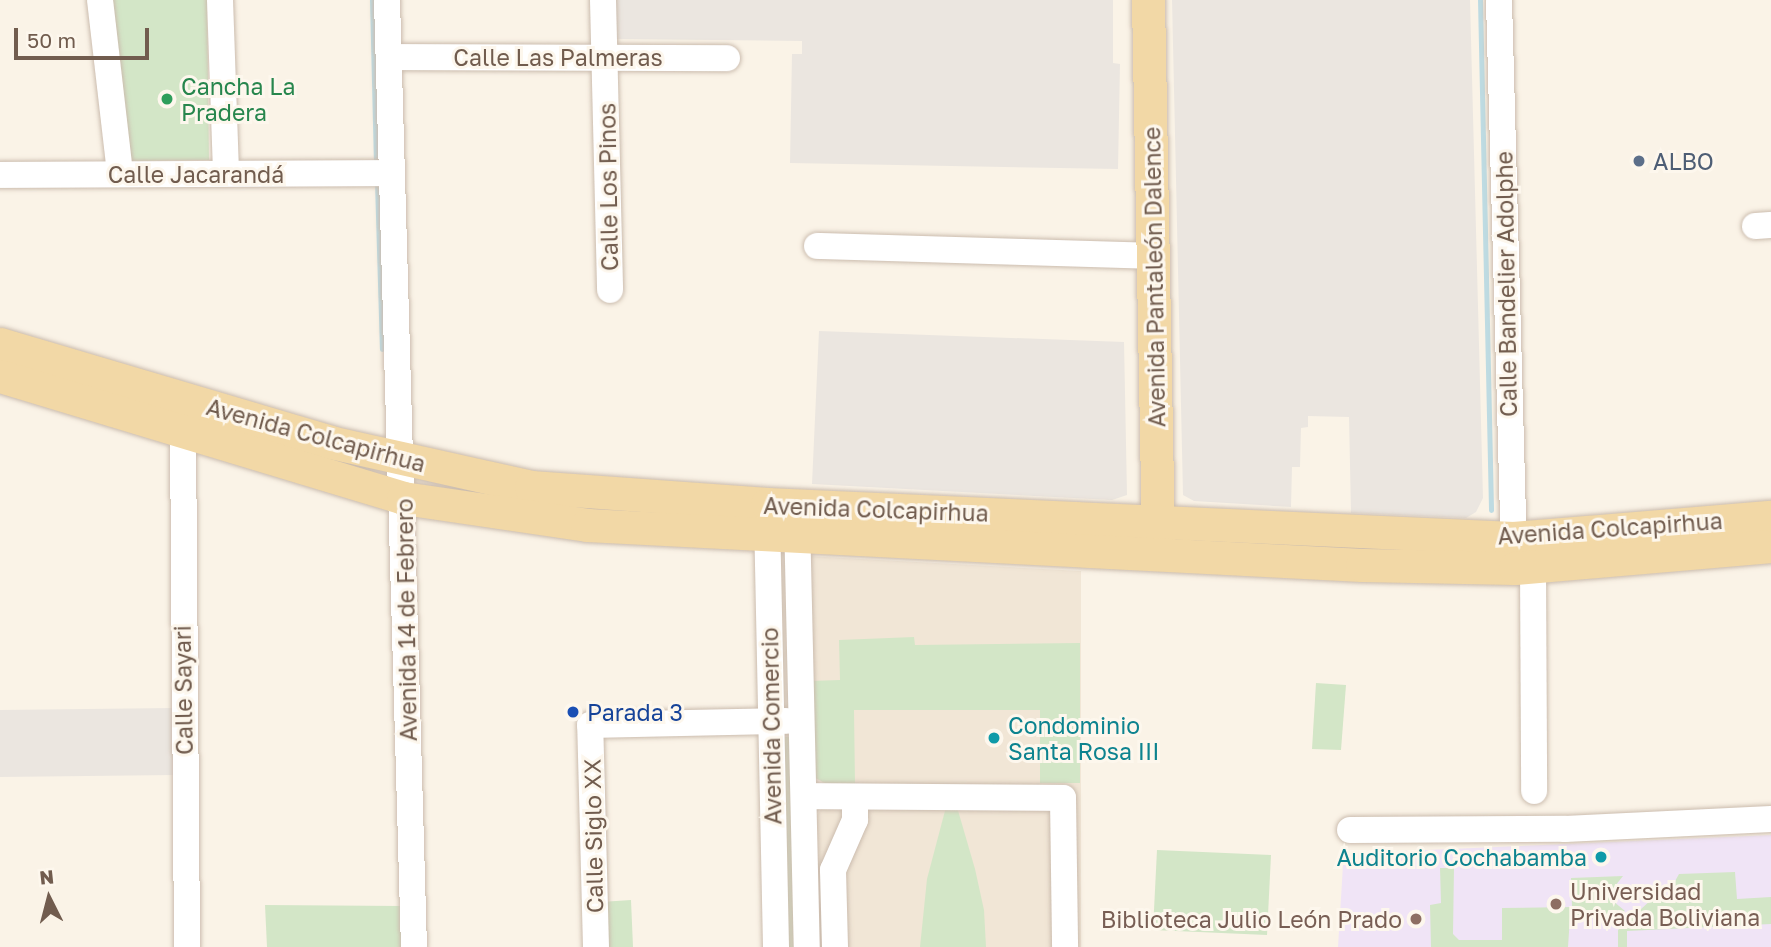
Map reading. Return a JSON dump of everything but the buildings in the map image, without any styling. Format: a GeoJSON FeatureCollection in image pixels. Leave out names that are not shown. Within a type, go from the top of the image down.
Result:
{"type":"FeatureCollection","features":[{"type":"Feature","properties":{"kind":"main road","name":"Avenida Pantaleón Dalence"},"geometry":{"type":"LineString","coordinates":[[1149,0],[1158,555]]}},
{"type":"Feature","properties":{"kind":"main road","name":"Avenida Colcapirhua"},"geometry":{"type":"LineString","coordinates":[[0,344],[402,461],[531,487],[782,521],[1158,555],[1520,558],[1771,546]]}},
{"type":"Feature","properties":{"kind":"main road","name":"Avenida Colcapirhua"},"geometry":{"type":"LineString","coordinates":[[0,376],[183,434],[403,498],[587,525],[782,521],[1158,520],[1520,558],[1771,517]]}},
{"type":"Feature","properties":{"kind":"street"},"geometry":{"type":"LineString","coordinates":[[100,0],[120,174]]}},
{"type":"Feature","properties":{"kind":"street"},"geometry":{"type":"LineString","coordinates":[[220,0],[226,173]]}},
{"type":"Feature","properties":{"kind":"street","name":"Avenida 14 de Febrero"},"geometry":{"type":"LineString","coordinates":[[387,0],[414,947]]}},
{"type":"Feature","properties":{"kind":"street","name":"Calle Los Pinos"},"geometry":{"type":"LineString","coordinates":[[603,0],[610,290]]}},
{"type":"Feature","properties":{"kind":"street","name":"Calle Bandelier Adolphe"},"geometry":{"type":"LineString","coordinates":[[1499,0],[1520,558],[1534,791]]}},
{"type":"Feature","properties":{"kind":"street","name":"Calle Las Palmeras"},"geometry":{"type":"LineString","coordinates":[[389,57],[727,58]]}},
{"type":"Feature","properties":{"kind":"street","name":"Calle Jacarandá"},"geometry":{"type":"LineString","coordinates":[[0,175],[392,173]]}},
{"type":"Feature","properties":{"kind":"street"},"geometry":{"type":"LineString","coordinates":[[817,246],[1153,257]]}},
{"type":"Feature","properties":{"kind":"street","name":"Calle Sayari"},"geometry":{"type":"LineString","coordinates":[[183,434],[187,947]]}},
{"type":"Feature","properties":{"kind":"street","name":"Avenida Comercio"},"geometry":{"type":"LineString","coordinates":[[782,521],[802,720],[807,947]]}},
{"type":"Feature","properties":{"kind":"street","name":"Avenida Comercio"},"geometry":{"type":"LineString","coordinates":[[776,947],[770,721],[782,521]]}},
{"type":"Feature","properties":{"kind":"street"},"geometry":{"type":"LineString","coordinates":[[770,721],[802,720]]}},
{"type":"Feature","properties":{"kind":"street","name":"Calle Siglo XX"},"geometry":{"type":"LineString","coordinates":[[596,947],[590,725],[770,721]]}},
{"type":"Feature","properties":{"kind":"street"},"geometry":{"type":"LineString","coordinates":[[804,796],[1063,798],[1065,947]]}},
{"type":"Feature","properties":{"kind":"street"},"geometry":{"type":"LineString","coordinates":[[835,947],[833,870],[855,820],[855,797]]}},
{"type":"Feature","properties":{"kind":"street"},"geometry":{"type":"LineString","coordinates":[[1350,830],[1565,829],[1771,819]]}},
{"type":"Feature","properties":{"kind":"shaded area"},"geometry":{"type":"Polygon","coordinates":[[[614,0],[1113,0],[1113,63],[1120,64],[1118,169],[790,163],[792,54],[802,54],[802,41],[615,39],[614,0]]]}},
{"type":"Feature","properties":{"kind":"shaded area"},"geometry":{"type":"Polygon","coordinates":[[[1172,0],[1470,0],[1483,498],[1476,512],[1466,518],[1351,513],[1349,417],[1308,416],[1308,427],[1301,428],[1300,467],[1292,467],[1291,507],[1194,501],[1183,495],[1172,0]]]}},
{"type":"Feature","properties":{"kind":"shaded area"},"geometry":{"type":"Polygon","coordinates":[[[819,331],[1124,342],[1127,495],[1112,500],[812,484],[819,331]]]}},
{"type":"Feature","properties":{"kind":"shaded area"},"geometry":{"type":"Polygon","coordinates":[[[806,556],[1081,571],[1081,947],[816,947],[811,823],[825,804],[825,784],[812,776],[806,556]]]}},
{"type":"Feature","properties":{"kind":"shaded area"},"geometry":{"type":"Polygon","coordinates":[[[173,708],[174,775],[0,777],[0,710],[173,708]]]}},
{"type":"Feature","properties":{"kind":"shaded area","name":"Universidad Privada Boliviana"},"geometry":{"type":"Polygon","coordinates":[[[1771,835],[1771,947],[1338,947],[1343,865],[1354,865],[1356,853],[1771,835]]]}},
{"type":"Feature","properties":{"kind":"green space"},"geometry":{"type":"Polygon","coordinates":[[[109,0],[207,0],[209,160],[128,161],[109,0]]]}},
{"type":"Feature","properties":{"kind":"green space"},"geometry":{"type":"Polygon","coordinates":[[[914,637],[915,645],[1080,643],[1080,783],[1040,783],[1040,710],[854,710],[855,784],[825,783],[812,776],[810,681],[840,680],[839,640],[914,637]]]}},
{"type":"Feature","properties":{"kind":"green space"},"geometry":{"type":"Polygon","coordinates":[[[1316,683],[1346,685],[1341,750],[1312,749],[1316,683]]]}},
{"type":"Feature","properties":{"kind":"green space"},"geometry":{"type":"Polygon","coordinates":[[[779,737],[793,737],[799,947],[785,947],[779,737]]]}},
{"type":"Feature","properties":{"kind":"green space"},"geometry":{"type":"Polygon","coordinates":[[[946,807],[957,807],[975,869],[984,910],[986,947],[920,947],[927,879],[946,807]]]}},
{"type":"Feature","properties":{"kind":"green space"},"geometry":{"type":"Polygon","coordinates":[[[1157,850],[1271,855],[1267,935],[1153,930],[1157,850]]]}},
{"type":"Feature","properties":{"kind":"green space"},"geometry":{"type":"Polygon","coordinates":[[[1440,868],[1454,868],[1453,934],[1459,940],[1502,940],[1502,908],[1572,907],[1571,878],[1623,876],[1607,896],[1625,911],[1609,919],[1570,917],[1568,947],[1431,947],[1430,905],[1441,903],[1440,868]]]}},
{"type":"Feature","properties":{"kind":"green space"},"geometry":{"type":"Polygon","coordinates":[[[1735,872],[1737,899],[1771,897],[1771,924],[1627,931],[1627,947],[1618,947],[1618,930],[1652,899],[1675,898],[1674,883],[1679,874],[1735,872]]]}},
{"type":"Feature","properties":{"kind":"green space"},"geometry":{"type":"Polygon","coordinates":[[[631,900],[633,947],[603,947],[601,902],[631,900]]]}},
{"type":"Feature","properties":{"kind":"green space"},"geometry":{"type":"Polygon","coordinates":[[[265,905],[401,906],[402,947],[267,947],[265,905]]]}},
{"type":"Feature","properties":{"kind":"waterway"},"geometry":{"type":"LineString","coordinates":[[372,0],[376,165]]}},
{"type":"Feature","properties":{"kind":"waterway"},"geometry":{"type":"LineString","coordinates":[[1480,0],[1491,510]]}},
{"type":"Feature","properties":{"kind":"waterway"},"geometry":{"type":"LineString","coordinates":[[377,182],[382,349]]}},
{"type":"Feature","properties":{"kind":"place","name":"Cancha La Pradera"},"geometry":{"type":"Point","coordinates":[167,99]}},
{"type":"Feature","properties":{"kind":"place","name":"ALBO"},"geometry":{"type":"Point","coordinates":[1639,161]}},
{"type":"Feature","properties":{"kind":"place","name":"Parada 3"},"geometry":{"type":"Point","coordinates":[573,712]}},
{"type":"Feature","properties":{"kind":"place","name":"Condominio Santa Rosa III"},"geometry":{"type":"Point","coordinates":[994,738]}},
{"type":"Feature","properties":{"kind":"place","name":"Auditorio Cochabamba"},"geometry":{"type":"Point","coordinates":[1601,857]}},
{"type":"Feature","properties":{"kind":"place","name":"Universidad Privada Boliviana"},"geometry":{"type":"Point","coordinates":[1556,904]}},
{"type":"Feature","properties":{"kind":"place","name":"Biblioteca Julio León Prado"},"geometry":{"type":"Point","coordinates":[1416,919]}}]}
